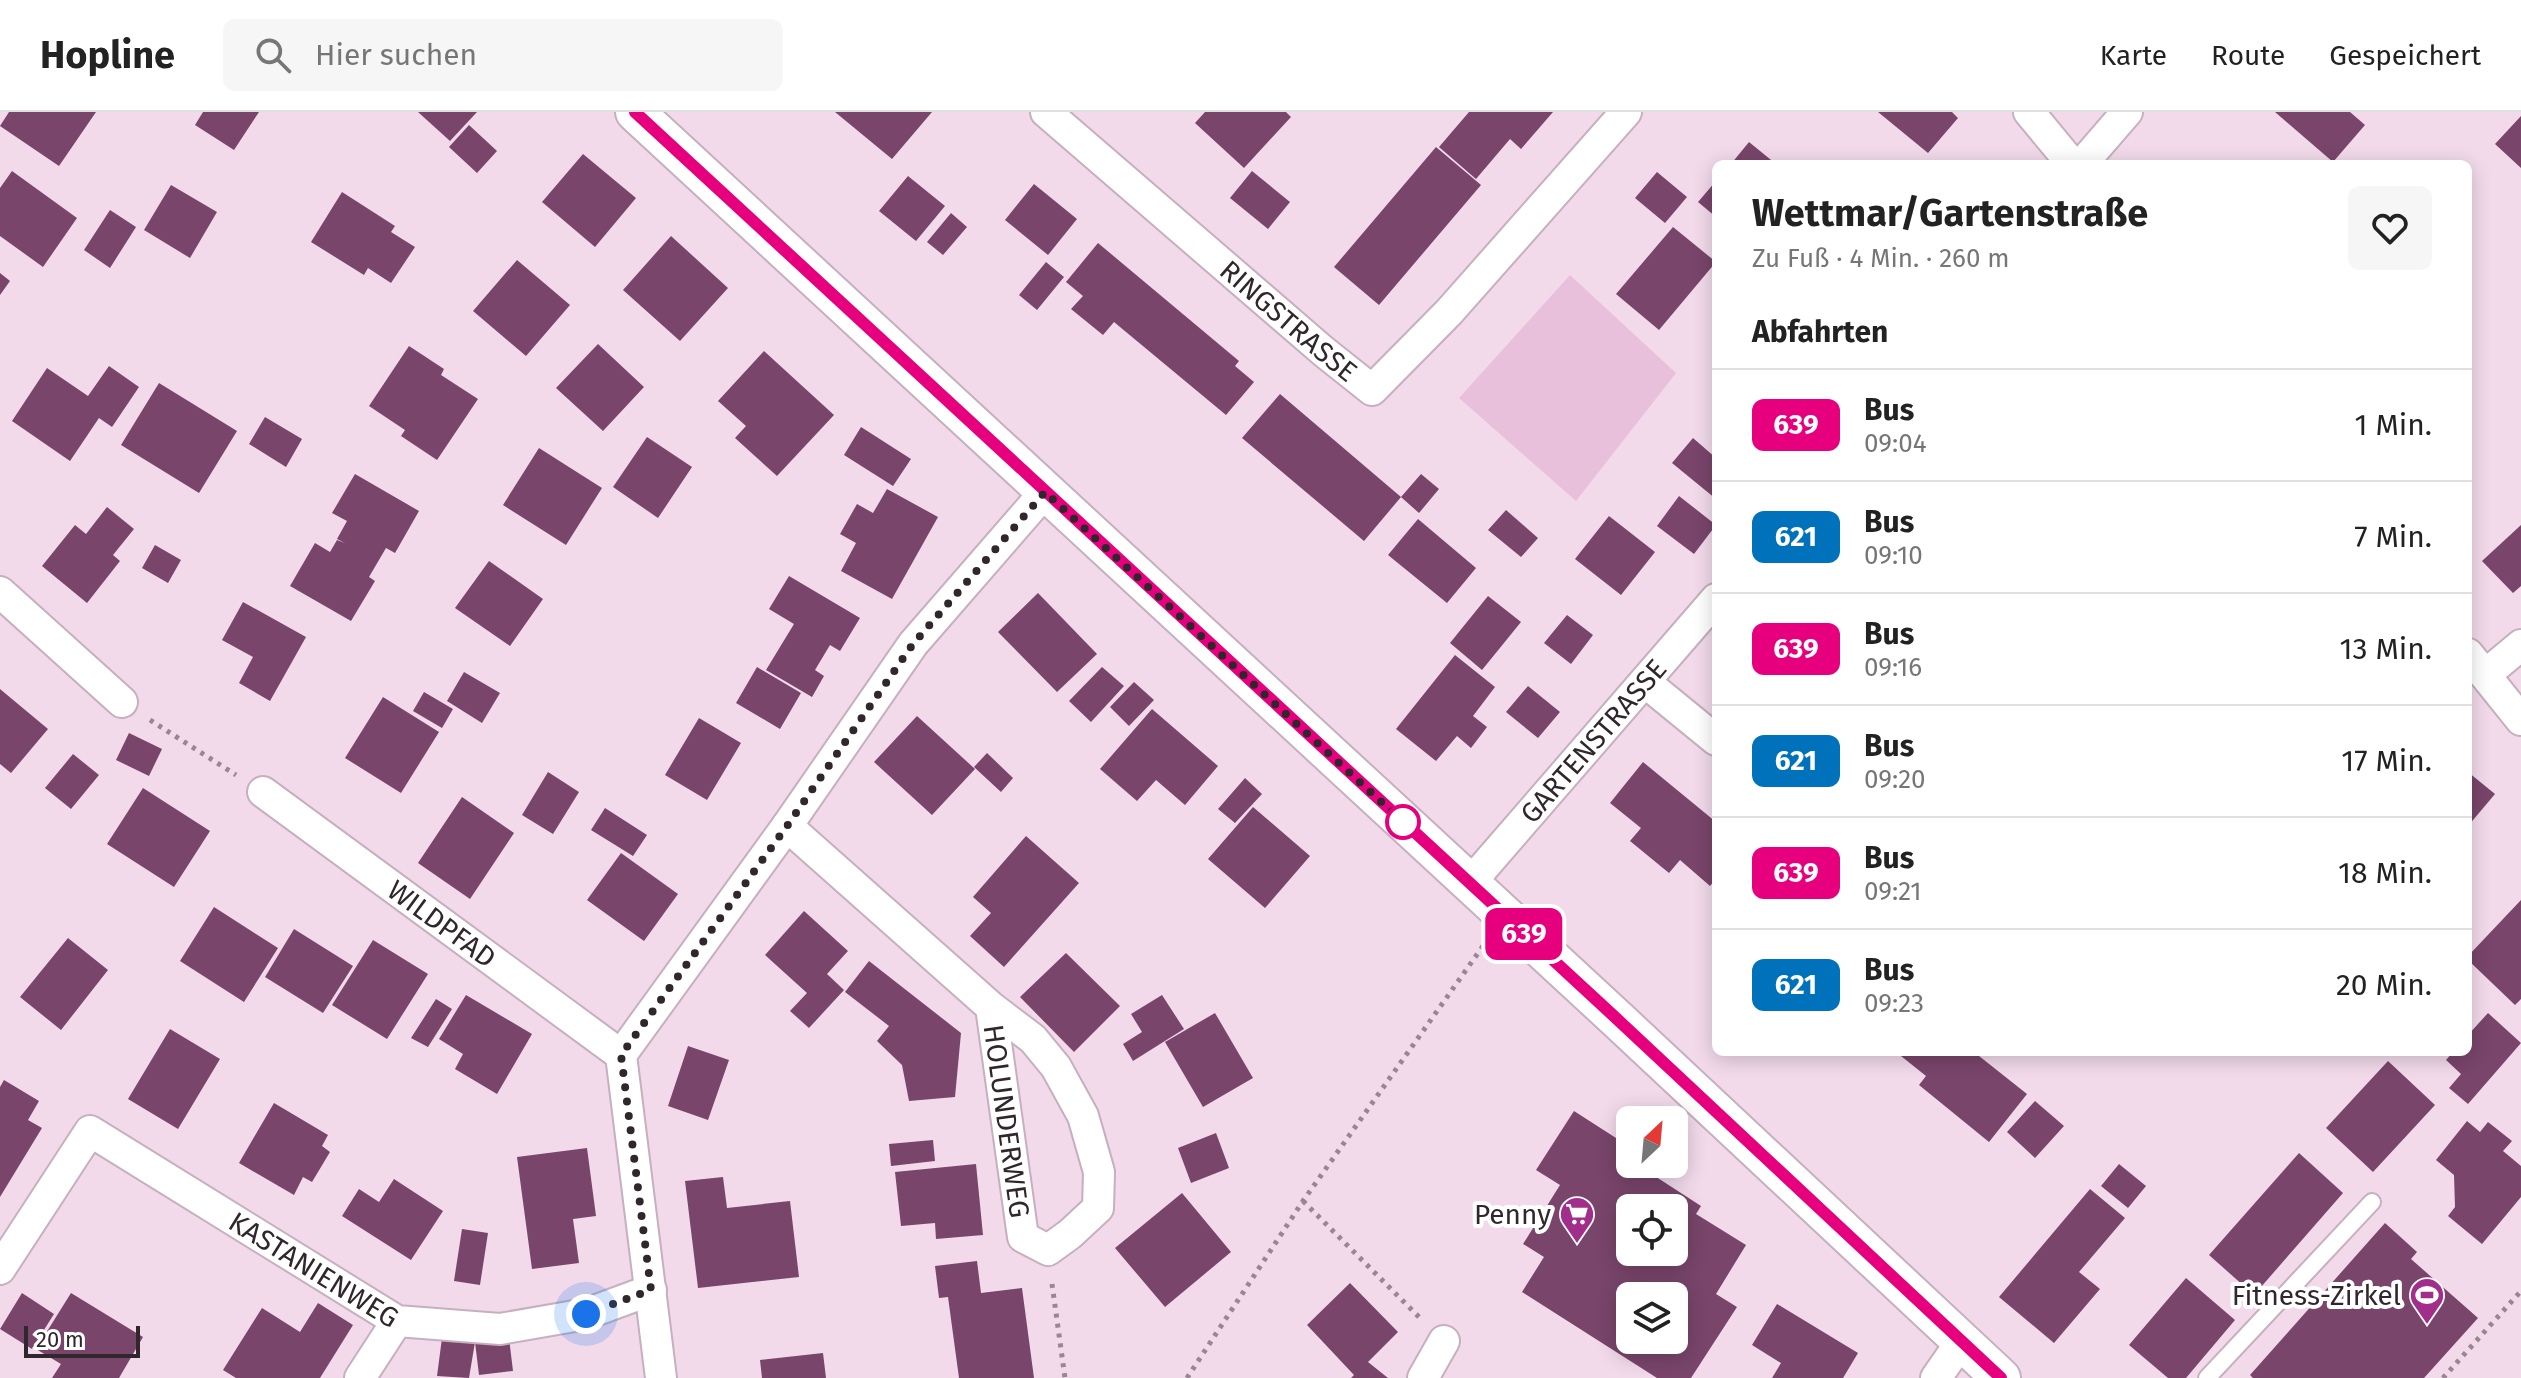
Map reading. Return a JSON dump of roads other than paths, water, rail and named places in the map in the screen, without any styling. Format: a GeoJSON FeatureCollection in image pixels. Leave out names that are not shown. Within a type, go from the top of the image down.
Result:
{"type":"FeatureCollection","features":[{"type":"Feature","properties":{"kind":"street"},"geometry":{"type":"LineString","coordinates":[[635,112],[2001,1378]]}},
{"type":"Feature","properties":{"kind":"street","name":"RINGSTRASSE"},"geometry":{"type":"LineString","coordinates":[[1065,118],[1323,351],[1372,390],[1449,312],[1626,112]]}},
{"type":"Feature","properties":{"kind":"street"},"geometry":{"type":"LineString","coordinates":[[2029,112],[2069,160]]}},
{"type":"Feature","properties":{"kind":"street"},"geometry":{"type":"LineString","coordinates":[[2085,160],[2127,112]]}},
{"type":"Feature","properties":{"kind":"street"},"geometry":{"type":"LineString","coordinates":[[661,1378],[621,1055],[787,826],[913,644],[1045,492]]}},
{"type":"Feature","properties":{"kind":"street"},"geometry":{"type":"LineString","coordinates":[[0,592],[122,702]]}},
{"type":"Feature","properties":{"kind":"street","name":"GARTENSTRASSE"},"geometry":{"type":"LineString","coordinates":[[1470,883],[1712,604]]}},
{"type":"Feature","properties":{"kind":"street"},"geometry":{"type":"LineString","coordinates":[[2521,645],[2476,665],[2521,720]]}},
{"type":"Feature","properties":{"kind":"street"},"geometry":{"type":"LineString","coordinates":[[1645,682],[1712,737]]}},
{"type":"Feature","properties":{"kind":"street","name":"WILDPFAD"},"geometry":{"type":"LineString","coordinates":[[263,792],[621,1055]]}},
{"type":"Feature","properties":{"kind":"street","name":"HOLUNDERWEG"},"geometry":{"type":"LineString","coordinates":[[787,826],[991,1007],[1033,1039],[1056,1067],[1083,1116],[1099,1172],[1098,1208],[1048,1250],[1023,1237],[991,1007]]}},
{"type":"Feature","properties":{"kind":"street","name":"KASTANIENWEG"},"geometry":{"type":"LineString","coordinates":[[0,1269],[90,1131],[397,1321],[500,1329],[586,1314],[651,1290]]}},
{"type":"Feature","properties":{"kind":"street"},"geometry":{"type":"LineString","coordinates":[[360,1378],[397,1321]]}},
{"type":"Feature","properties":{"kind":"street"},"geometry":{"type":"LineString","coordinates":[[1423,1378],[1444,1341]]}},
{"type":"Feature","properties":{"kind":"street"},"geometry":{"type":"LineString","coordinates":[[1936,1378],[1961,1342]]}},
{"type":"Feature","properties":{"kind":"lane"},"geometry":{"type":"LineString","coordinates":[[2207,1378],[2372,1202]]}},
{"type":"Feature","properties":{"kind":"place","name":"Penny"},"geometry":{"type":"Point","coordinates":[1577,1245]}},
{"type":"Feature","properties":{"kind":"place","name":"Fitness-Zirkel"},"geometry":{"type":"Point","coordinates":[2427,1326]}}]}
